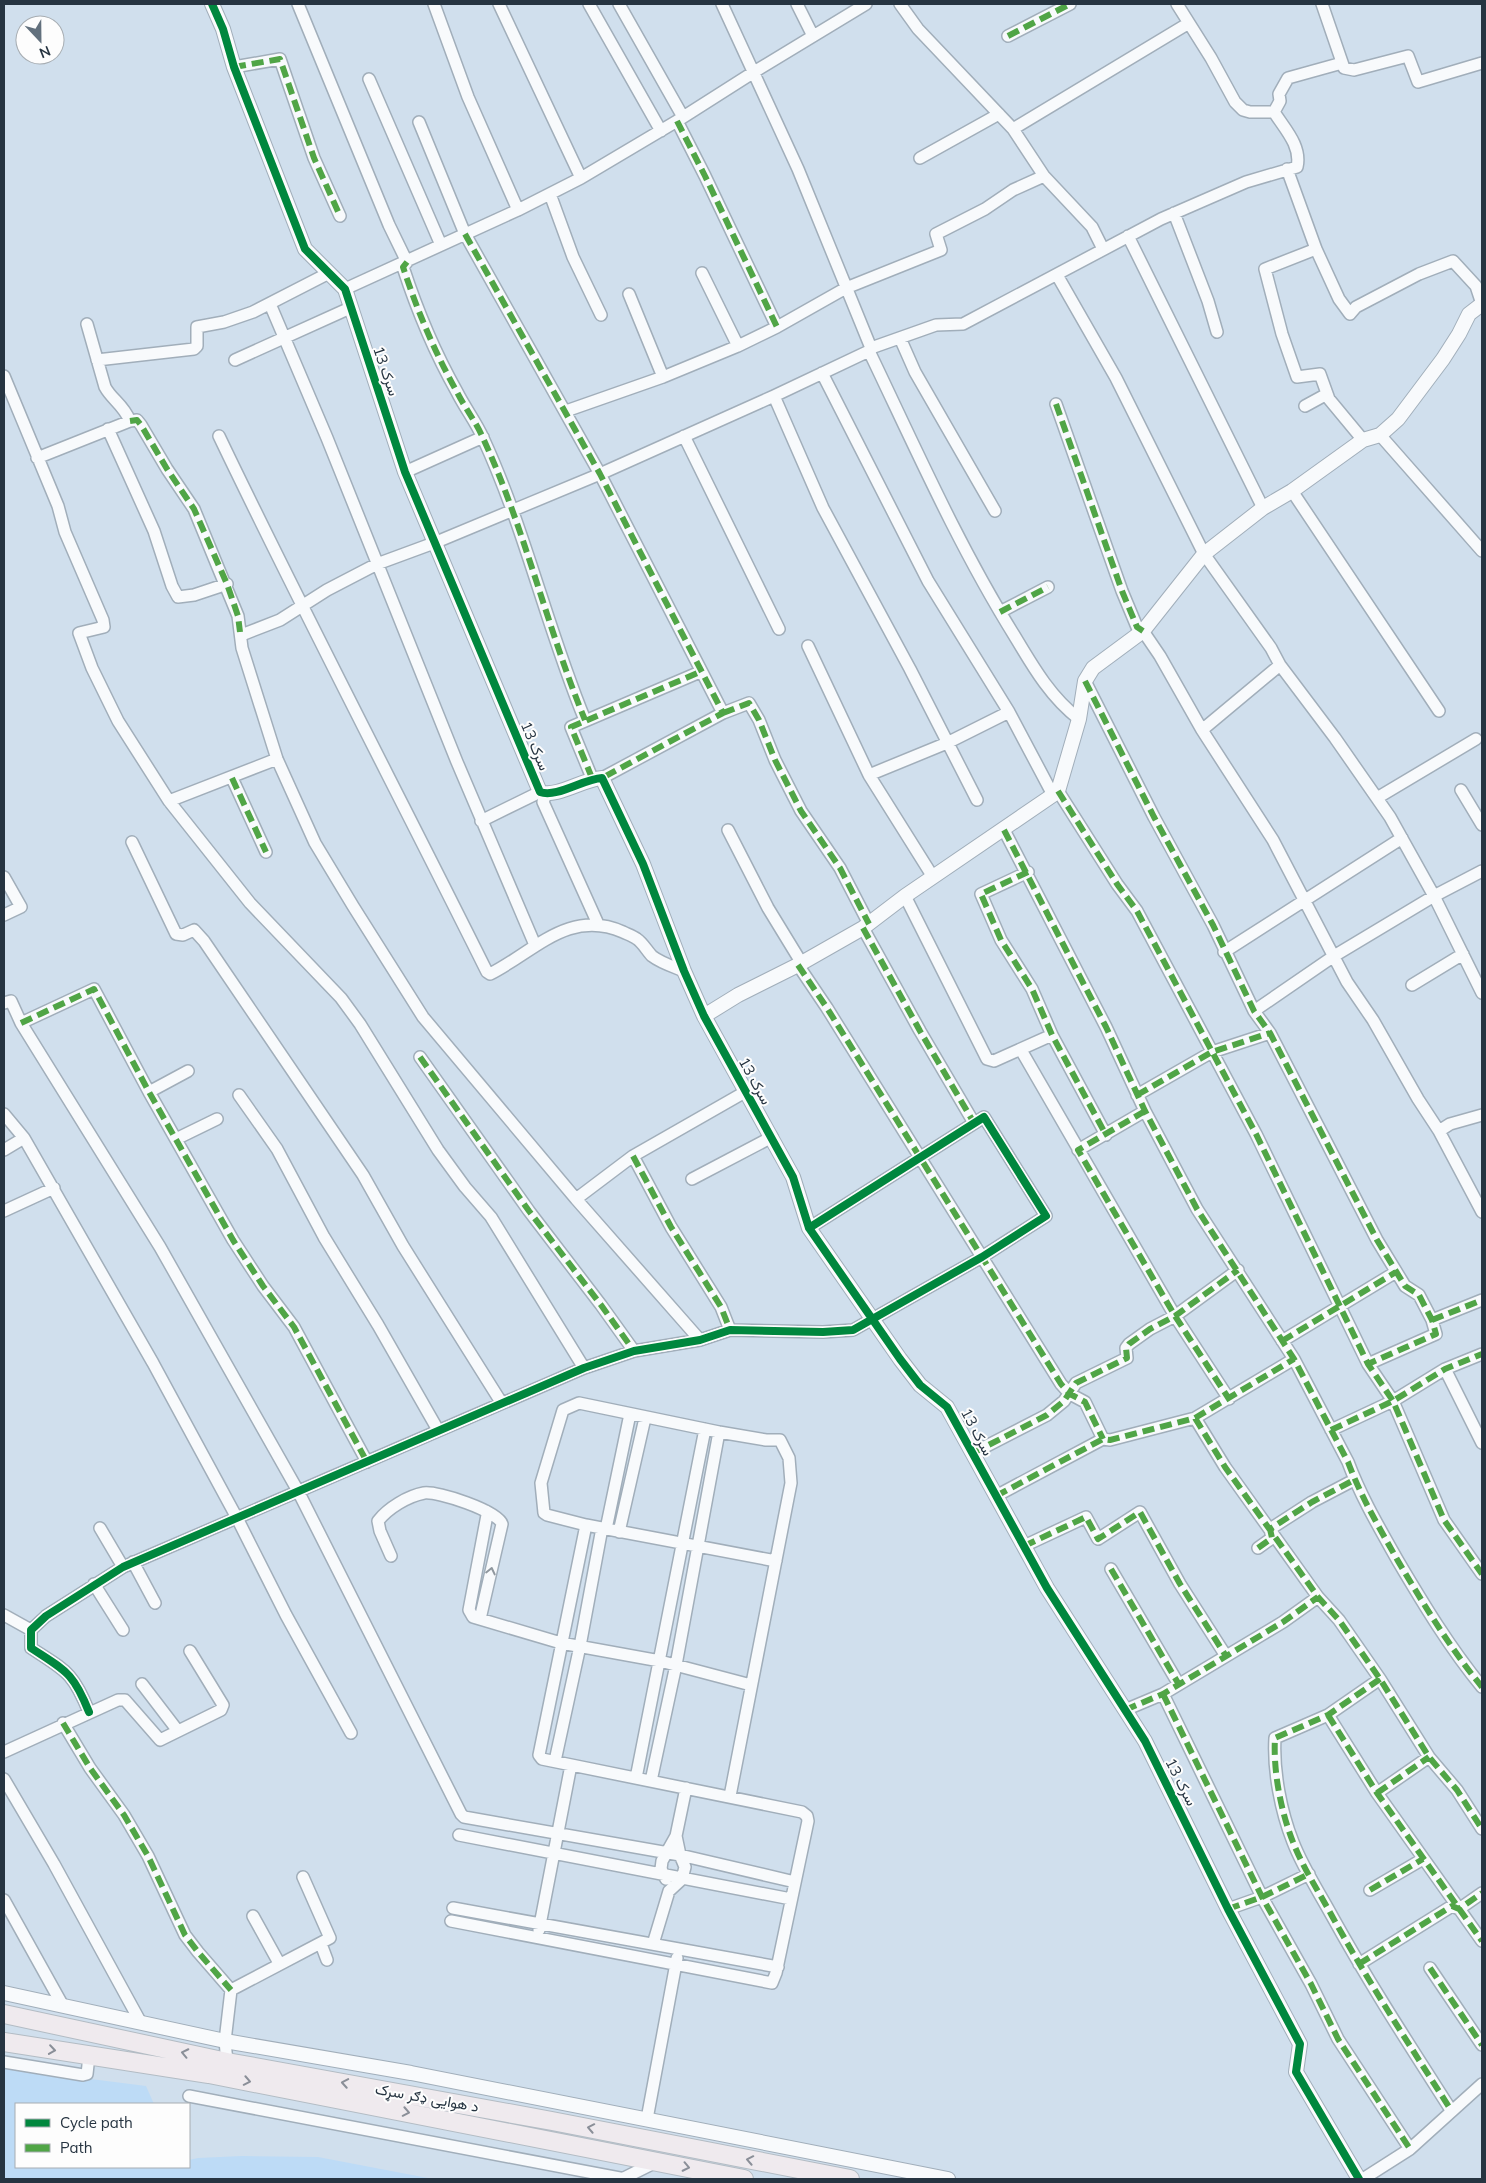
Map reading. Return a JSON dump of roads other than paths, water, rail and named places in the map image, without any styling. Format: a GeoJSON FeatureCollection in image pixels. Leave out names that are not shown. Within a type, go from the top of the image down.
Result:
{"type":"FeatureCollection","features":[{"type":"Feature","properties":{"kind":"main road","name":"د هوایی ډګر سړک"},"geometry":{"type":"LineString","coordinates":[[4,2014],[227,2062],[552,2121],[848,2179]]}},
{"type":"Feature","properties":{"kind":"main road","name":"د هوایی ډګر سړک"},"geometry":{"type":"LineString","coordinates":[[4,2042],[209,2074],[744,2179]]}},
{"type":"Feature","properties":{"kind":"street"},"geometry":{"type":"LineString","coordinates":[[212,4],[223,29],[234,67],[305,249],[345,289],[518,210],[581,178],[661,131],[866,4]]}},
{"type":"Feature","properties":{"kind":"street"},"geometry":{"type":"LineString","coordinates":[[298,4],[389,224],[407,262]]}},
{"type":"Feature","properties":{"kind":"street"},"geometry":{"type":"LineString","coordinates":[[434,4],[468,97],[518,210]]}},
{"type":"Feature","properties":{"kind":"street"},"geometry":{"type":"LineString","coordinates":[[499,4],[581,178]]}},
{"type":"Feature","properties":{"kind":"street"},"geometry":{"type":"LineString","coordinates":[[588,4],[661,131]]}},
{"type":"Feature","properties":{"kind":"street"},"geometry":{"type":"LineString","coordinates":[[619,4],[680,119],[777,327]]}},
{"type":"Feature","properties":{"kind":"street"},"geometry":{"type":"LineString","coordinates":[[722,4],[798,170],[870,349],[972,566],[1040,678],[1064,708],[1079,719]]}},
{"type":"Feature","properties":{"kind":"street"},"geometry":{"type":"LineString","coordinates":[[797,4],[813,36]]}},
{"type":"Feature","properties":{"kind":"street"},"geometry":{"type":"LineString","coordinates":[[900,4],[918,29],[1013,129],[1044,176],[1092,226],[1104,249]]}},
{"type":"Feature","properties":{"kind":"street"},"geometry":{"type":"LineString","coordinates":[[1008,36],[1070,4]]}},
{"type":"Feature","properties":{"kind":"street"},"geometry":{"type":"LineString","coordinates":[[1177,4],[1235,102],[1243,110],[1250,112],[1274,112]]}},
{"type":"Feature","properties":{"kind":"street"},"geometry":{"type":"LineString","coordinates":[[1322,4],[1344,68],[1354,70],[1408,56],[1418,82],[1482,62]]}},
{"type":"Feature","properties":{"kind":"street"},"geometry":{"type":"LineString","coordinates":[[1013,129],[1189,23]]}},
{"type":"Feature","properties":{"kind":"street"},"geometry":{"type":"LineString","coordinates":[[234,67],[280,60],[314,158],[340,216]]}},
{"type":"Feature","properties":{"kind":"street"},"geometry":{"type":"LineString","coordinates":[[1274,112],[1280,102],[1279,94],[1288,78],[1342,63]]}},
{"type":"Feature","properties":{"kind":"street"},"geometry":{"type":"LineString","coordinates":[[369,79],[442,245]]}},
{"type":"Feature","properties":{"kind":"street"},"geometry":{"type":"LineString","coordinates":[[240,632],[244,634],[280,620],[326,590],[377,564],[434,543],[600,474],[774,396],[870,349],[936,325],[963,324],[1174,213],[1246,182],[1297,167],[1299,160],[1293,140],[1274,112]]}},
{"type":"Feature","properties":{"kind":"street"},"geometry":{"type":"LineString","coordinates":[[920,158],[998,114]]}},
{"type":"Feature","properties":{"kind":"street"},"geometry":{"type":"LineString","coordinates":[[419,122],[465,234],[515,326],[566,411],[600,474],[654,576],[700,672],[723,713]]}},
{"type":"Feature","properties":{"kind":"street"},"geometry":{"type":"LineString","coordinates":[[704,1016],[738,995],[799,964],[866,926],[905,896],[1056,793],[1079,719],[1085,682],[1093,668],[1143,631],[1204,554],[1263,508],[1292,491],[1363,440],[1380,435],[1398,419],[1459,334],[1469,314],[1482,304],[1476,286],[1453,261],[1419,274],[1356,308],[1350,314],[1339,299],[1316,249],[1287,169]]}},
{"type":"Feature","properties":{"kind":"street"},"geometry":{"type":"LineString","coordinates":[[566,411],[663,377],[738,346],[777,327],[846,288],[941,250],[936,234],[985,209],[1013,190],[1044,176]]}},
{"type":"Feature","properties":{"kind":"street"},"geometry":{"type":"LineString","coordinates":[[550,194],[573,257],[601,315]]}},
{"type":"Feature","properties":{"kind":"street"},"geometry":{"type":"LineString","coordinates":[[1174,213],[1208,301],[1217,332]]}},
{"type":"Feature","properties":{"kind":"street"},"geometry":{"type":"LineString","coordinates":[[1128,236],[1263,508]]}},
{"type":"Feature","properties":{"kind":"street"},"geometry":{"type":"LineString","coordinates":[[1316,249],[1265,269],[1282,334],[1297,377],[1320,374],[1331,402],[1363,440]]}},
{"type":"Feature","properties":{"kind":"street"},"geometry":{"type":"LineString","coordinates":[[407,262],[403,267],[415,305],[456,391],[483,437],[512,510],[568,677],[585,720]]}},
{"type":"Feature","properties":{"kind":"street"},"geometry":{"type":"LineString","coordinates":[[97,360],[194,348],[197,346],[197,327],[224,322],[270,304],[329,273]]}},
{"type":"Feature","properties":{"kind":"street"},"geometry":{"type":"LineString","coordinates":[[702,273],[738,346]]}},
{"type":"Feature","properties":{"kind":"street"},"geometry":{"type":"LineString","coordinates":[[1058,274],[1116,378],[1204,554],[1272,648],[1280,665],[1330,731],[1377,798],[1434,896],[1482,994]]}},
{"type":"Feature","properties":{"kind":"street","name":"سرک 13"},"geometry":{"type":"LineString","coordinates":[[345,289],[405,472],[543,793]]}},
{"type":"Feature","properties":{"kind":"street"},"geometry":{"type":"LineString","coordinates":[[629,294],[663,377]]}},
{"type":"Feature","properties":{"kind":"street"},"geometry":{"type":"LineString","coordinates":[[270,304],[327,438],[481,821],[535,945]]}},
{"type":"Feature","properties":{"kind":"street"},"geometry":{"type":"LineString","coordinates":[[234,360],[285,339],[350,308]]}},
{"type":"Feature","properties":{"kind":"street"},"geometry":{"type":"LineString","coordinates":[[87,324],[104,386],[110,396],[117,400],[130,421]]}},
{"type":"Feature","properties":{"kind":"street"},"geometry":{"type":"LineString","coordinates":[[900,338],[915,372],[995,511]]}},
{"type":"Feature","properties":{"kind":"street"},"geometry":{"type":"LineString","coordinates":[[822,373],[928,581],[1009,712],[1056,793],[1137,911],[1212,1052],[1341,1305],[1368,1364],[1393,1401],[1444,1520],[1482,1574]]}},
{"type":"Feature","properties":{"kind":"street"},"geometry":{"type":"LineString","coordinates":[[4,376],[58,506],[65,532],[103,620],[104,627],[79,634],[92,668],[118,721],[169,801],[250,903],[341,998],[360,1024],[438,1150],[465,1187],[491,1217],[584,1368]]}},
{"type":"Feature","properties":{"kind":"street"},"geometry":{"type":"LineString","coordinates":[[1305,406],[1327,394]]}},
{"type":"Feature","properties":{"kind":"street"},"geometry":{"type":"LineString","coordinates":[[774,396],[823,508],[910,669],[976,800]]}},
{"type":"Feature","properties":{"kind":"street"},"geometry":{"type":"LineString","coordinates":[[1056,404],[1122,591],[1138,627],[1143,631],[1179,687],[1202,730],[1273,840],[1347,982],[1373,1020],[1418,1100],[1439,1131],[1482,1212]]}},
{"type":"Feature","properties":{"kind":"street"},"geometry":{"type":"LineString","coordinates":[[37,458],[130,421],[137,420],[141,424],[167,469],[194,509],[227,584],[238,616],[242,648],[277,759],[315,843],[423,1017],[576,1199],[700,1340]]}},
{"type":"Feature","properties":{"kind":"street"},"geometry":{"type":"LineString","coordinates":[[108,429],[154,531],[172,586],[178,597],[194,595],[227,584]]}},
{"type":"Feature","properties":{"kind":"street"},"geometry":{"type":"LineString","coordinates":[[1380,435],[1482,551]]}},
{"type":"Feature","properties":{"kind":"street"},"geometry":{"type":"LineString","coordinates":[[219,436],[302,607],[487,972],[490,974],[535,945],[569,928],[598,924],[616,929],[637,939],[653,957],[684,971]]}},
{"type":"Feature","properties":{"kind":"street"},"geometry":{"type":"LineString","coordinates":[[684,436],[779,629]]}},
{"type":"Feature","properties":{"kind":"street"},"geometry":{"type":"LineString","coordinates":[[405,472],[483,437]]}},
{"type":"Feature","properties":{"kind":"street"},"geometry":{"type":"LineString","coordinates":[[1292,491],[1439,711]]}},
{"type":"Feature","properties":{"kind":"street"},"geometry":{"type":"LineString","coordinates":[[1000,612],[1048,587]]}},
{"type":"Feature","properties":{"kind":"street"},"geometry":{"type":"LineString","coordinates":[[808,646],[869,774],[933,877]]}},
{"type":"Feature","properties":{"kind":"street"},"geometry":{"type":"LineString","coordinates":[[1202,730],[1280,665]]}},
{"type":"Feature","properties":{"kind":"street"},"geometry":{"type":"LineString","coordinates":[[597,778],[571,727],[700,672]]}},
{"type":"Feature","properties":{"kind":"street"},"geometry":{"type":"LineString","coordinates":[[1085,682],[1154,817],[1213,925],[1224,952],[1254,1011],[1270,1033],[1396,1272],[1405,1286],[1419,1295],[1432,1320],[1436,1334],[1368,1364]]}},
{"type":"Feature","properties":{"kind":"street"},"geometry":{"type":"LineString","coordinates":[[481,821],[543,793],[597,778],[723,713],[749,703],[759,720],[775,760],[801,811],[840,868],[866,926],[920,1031],[974,1123]]}},
{"type":"Feature","properties":{"kind":"street"},"geometry":{"type":"LineString","coordinates":[[869,774],[947,743],[1009,712]]}},
{"type":"Feature","properties":{"kind":"street"},"geometry":{"type":"LineString","coordinates":[[1377,798],[1476,739]]}},
{"type":"Feature","properties":{"kind":"street"},"geometry":{"type":"LineString","coordinates":[[169,801],[277,759]]}},
{"type":"Feature","properties":{"kind":"street"},"geometry":{"type":"LineString","coordinates":[[232,778],[266,852]]}},
{"type":"Feature","properties":{"kind":"street","name":"سرک 13"},"geometry":{"type":"LineString","coordinates":[[597,778],[643,864],[684,971],[704,1016],[793,1176],[809,1228],[849,1289],[920,1385],[947,1407],[1046,1588],[1145,1741],[1228,1909],[1300,2044],[1296,2072],[1361,2179]]}},
{"type":"Feature","properties":{"kind":"street"},"geometry":{"type":"LineString","coordinates":[[1461,790],[1482,825]]}},
{"type":"Feature","properties":{"kind":"street"},"geometry":{"type":"LineString","coordinates":[[543,793],[543,802],[598,924]]}},
{"type":"Feature","properties":{"kind":"street"},"geometry":{"type":"LineString","coordinates":[[728,830],[799,964],[1061,1384],[1070,1394],[1086,1402],[1103,1439]]}},
{"type":"Feature","properties":{"kind":"street"},"geometry":{"type":"LineString","coordinates":[[1004,830],[1028,872],[1106,1027],[1145,1111],[1197,1209],[1294,1359],[1331,1430],[1354,1480],[1423,1603],[1445,1639],[1482,1687]]}},
{"type":"Feature","properties":{"kind":"street"},"geometry":{"type":"LineString","coordinates":[[1224,952],[1402,838]]}},
{"type":"Feature","properties":{"kind":"street"},"geometry":{"type":"LineString","coordinates":[[132,842],[176,934],[183,934],[194,930],[204,941],[363,1176],[403,1246],[501,1402]]}},
{"type":"Feature","properties":{"kind":"street"},"geometry":{"type":"LineString","coordinates":[[1028,872],[981,894],[1001,940],[1032,989],[1052,1035],[1106,1135]]}},
{"type":"Feature","properties":{"kind":"street"},"geometry":{"type":"LineString","coordinates":[[1254,1011],[1334,956],[1434,896],[1482,872]]}},
{"type":"Feature","properties":{"kind":"street"},"geometry":{"type":"LineString","coordinates":[[4,877],[21,907],[4,915]]}},
{"type":"Feature","properties":{"kind":"street"},"geometry":{"type":"LineString","coordinates":[[905,896],[987,1060],[994,1061],[1052,1035]]}},
{"type":"Feature","properties":{"kind":"street"},"geometry":{"type":"LineString","coordinates":[[1412,985],[1463,954]]}},
{"type":"Feature","properties":{"kind":"street"},"geometry":{"type":"LineString","coordinates":[[21,1023],[94,989],[233,1240],[263,1286],[294,1327],[367,1462]]}},
{"type":"Feature","properties":{"kind":"street"},"geometry":{"type":"LineString","coordinates":[[4,1003],[11,1001],[21,1023],[160,1247],[298,1491],[460,1814],[464,1817],[557,1835],[680,1855],[795,1882]]}},
{"type":"Feature","properties":{"kind":"street"},"geometry":{"type":"LineString","coordinates":[[1137,1095],[1212,1052],[1270,1033]]}},
{"type":"Feature","properties":{"kind":"street"},"geometry":{"type":"LineString","coordinates":[[1021,1050],[1174,1316],[1228,1398]]}},
{"type":"Feature","properties":{"kind":"street"},"geometry":{"type":"LineString","coordinates":[[420,1057],[529,1211],[602,1305],[634,1351]]}},
{"type":"Feature","properties":{"kind":"street"},"geometry":{"type":"LineString","coordinates":[[150,1092],[188,1071]]}},
{"type":"Feature","properties":{"kind":"street"},"geometry":{"type":"LineString","coordinates":[[576,1199],[633,1156],[745,1092]]}},
{"type":"Feature","properties":{"kind":"street"},"geometry":{"type":"LineString","coordinates":[[239,1095],[277,1149],[324,1237],[378,1325],[438,1430]]}},
{"type":"Feature","properties":{"kind":"street"},"geometry":{"type":"LineString","coordinates":[[1078,1150],[1145,1111]]}},
{"type":"Feature","properties":{"kind":"street"},"geometry":{"type":"LineString","coordinates":[[4,1114],[24,1138],[54,1188],[153,1363],[237,1518],[286,1615],[351,1732]]}},
{"type":"Feature","properties":{"kind":"street"},"geometry":{"type":"LineString","coordinates":[[1439,1131],[1450,1124],[1482,1115]]}},
{"type":"Feature","properties":{"kind":"street"},"geometry":{"type":"LineString","coordinates":[[89,1712],[79,1686],[67,1671],[31,1648],[31,1630],[46,1616],[128,1564],[367,1462],[501,1402],[584,1368],[634,1351],[700,1340],[730,1330],[853,1330],[982,1257],[1046,1216],[984,1117],[809,1228]]}},
{"type":"Feature","properties":{"kind":"street"},"geometry":{"type":"LineString","coordinates":[[176,1139],[217,1118]]}},
{"type":"Feature","properties":{"kind":"street"},"geometry":{"type":"LineString","coordinates":[[692,1179],[772,1137]]}},
{"type":"Feature","properties":{"kind":"street"},"geometry":{"type":"LineString","coordinates":[[4,1150],[24,1138]]}},
{"type":"Feature","properties":{"kind":"street"},"geometry":{"type":"LineString","coordinates":[[633,1156],[671,1227],[721,1307],[730,1330]]}},
{"type":"Feature","properties":{"kind":"street"},"geometry":{"type":"LineString","coordinates":[[4,1211],[54,1188]]}},
{"type":"Feature","properties":{"kind":"street"},"geometry":{"type":"LineString","coordinates":[[973,1453],[1047,1415],[1070,1394],[1076,1383],[1127,1358],[1126,1348],[1129,1344],[1150,1328],[1174,1316],[1238,1270]]}},
{"type":"Feature","properties":{"kind":"street"},"geometry":{"type":"LineString","coordinates":[[1282,1341],[1396,1272]]}},
{"type":"Feature","properties":{"kind":"street"},"geometry":{"type":"LineString","coordinates":[[1432,1320],[1482,1300]]}},
{"type":"Feature","properties":{"kind":"street"},"geometry":{"type":"LineString","coordinates":[[1331,1430],[1393,1401],[1445,1369],[1482,1354]]}},
{"type":"Feature","properties":{"kind":"street"},"geometry":{"type":"LineString","coordinates":[[996,1496],[1103,1439],[1110,1440],[1196,1418],[1294,1359]]}},
{"type":"Feature","properties":{"kind":"street"},"geometry":{"type":"LineString","coordinates":[[1445,1369],[1482,1443]]}},
{"type":"Feature","properties":{"kind":"street"},"geometry":{"type":"LineString","coordinates":[[730,1796],[751,1685],[776,1561],[791,1482],[789,1458],[780,1440],[766,1440],[719,1432],[579,1403],[563,1410],[541,1483],[544,1513],[546,1516],[776,1561]]}},
{"type":"Feature","properties":{"kind":"street"},"geometry":{"type":"LineString","coordinates":[[555,1761],[630,1414]]}},
{"type":"Feature","properties":{"kind":"street"},"geometry":{"type":"LineString","coordinates":[[620,1532],[645,1418]]}},
{"type":"Feature","properties":{"kind":"street"},"geometry":{"type":"LineString","coordinates":[[1196,1418],[1225,1467],[1318,1597],[1338,1620],[1380,1679],[1429,1757],[1457,1790],[1482,1829]]}},
{"type":"Feature","properties":{"kind":"street"},"geometry":{"type":"LineString","coordinates":[[636,1778],[705,1429]]}},
{"type":"Feature","properties":{"kind":"street"},"geometry":{"type":"LineString","coordinates":[[651,1781],[676,1665],[719,1432]]}},
{"type":"Feature","properties":{"kind":"street"},"geometry":{"type":"LineString","coordinates":[[1270,1529],[1312,1502],[1354,1480]]}},
{"type":"Feature","properties":{"kind":"street"},"geometry":{"type":"LineString","coordinates":[[390,1556],[378,1521],[384,1512],[413,1497],[426,1493],[480,1507],[500,1520],[502,1524],[480,1619]]}},
{"type":"Feature","properties":{"kind":"street"},"geometry":{"type":"LineString","coordinates":[[486,1511],[487,1515],[469,1610],[473,1617],[561,1643],[660,1661],[751,1685]]}},
{"type":"Feature","properties":{"kind":"street"},"geometry":{"type":"LineString","coordinates":[[1024,1546],[1086,1517],[1098,1539],[1140,1512],[1180,1584],[1226,1656]]}},
{"type":"Feature","properties":{"kind":"street"},"geometry":{"type":"LineString","coordinates":[[451,1921],[772,1983],[778,1967],[808,1821],[807,1816],[802,1812],[730,1796],[542,1759],[539,1755],[586,1525]]}},
{"type":"Feature","properties":{"kind":"street"},"geometry":{"type":"LineString","coordinates":[[100,1528],[155,1603]]}},
{"type":"Feature","properties":{"kind":"street"},"geometry":{"type":"LineString","coordinates":[[1258,1548],[1272,1538],[1270,1529]]}},
{"type":"Feature","properties":{"kind":"street"},"geometry":{"type":"LineString","coordinates":[[1111,1569],[1178,1683]]}},
{"type":"Feature","properties":{"kind":"street"},"geometry":{"type":"LineString","coordinates":[[94,1584],[123,1630]]}},
{"type":"Feature","properties":{"kind":"street"},"geometry":{"type":"LineString","coordinates":[[1125,1710],[1163,1694],[1178,1683],[1283,1622],[1318,1597]]}},
{"type":"Feature","properties":{"kind":"street"},"geometry":{"type":"LineString","coordinates":[[4,1615],[31,1630]]}},
{"type":"Feature","properties":{"kind":"street"},"geometry":{"type":"LineString","coordinates":[[4,1752],[114,1701],[125,1700],[156,1738],[163,1739],[223,1708],[190,1651]]}},
{"type":"Feature","properties":{"kind":"street"},"geometry":{"type":"LineString","coordinates":[[1380,1679],[1328,1715],[1275,1738],[1274,1749],[1279,1789],[1287,1826],[1309,1874],[1359,1964],[1451,2110]]}},
{"type":"Feature","properties":{"kind":"street"},"geometry":{"type":"LineString","coordinates":[[142,1684],[178,1731]]}},
{"type":"Feature","properties":{"kind":"street"},"geometry":{"type":"LineString","coordinates":[[1163,1694],[1262,1897],[1311,1984],[1338,2039],[1410,2149]]}},
{"type":"Feature","properties":{"kind":"street"},"geometry":{"type":"LineString","coordinates":[[1328,1715],[1377,1793],[1482,1941]]}},
{"type":"Feature","properties":{"kind":"street"},"geometry":{"type":"LineString","coordinates":[[64,1723],[90,1768],[124,1815],[148,1856],[185,1935],[231,1990],[225,2041],[227,2062]]}},
{"type":"Feature","properties":{"kind":"street"},"geometry":{"type":"LineString","coordinates":[[1377,1793],[1429,1757]]}},
{"type":"Feature","properties":{"kind":"street"},"geometry":{"type":"LineString","coordinates":[[538,1938],[572,1764]]}},
{"type":"Feature","properties":{"kind":"street"},"geometry":{"type":"LineString","coordinates":[[4,1779],[54,1864],[141,2023]]}},
{"type":"Feature","properties":{"kind":"street"},"geometry":{"type":"LineString","coordinates":[[669,1891],[661,1869],[662,1861],[676,1836],[686,1788]]}},
{"type":"Feature","properties":{"kind":"street"},"geometry":{"type":"LineString","coordinates":[[459,1835],[791,1899]]}},
{"type":"Feature","properties":{"kind":"street"},"geometry":{"type":"LineString","coordinates":[[653,1944],[669,1891],[682,1879],[685,1867],[676,1836]]}},
{"type":"Feature","properties":{"kind":"street"},"geometry":{"type":"LineString","coordinates":[[1370,1890],[1423,1859]]}},
{"type":"Feature","properties":{"kind":"street"},"geometry":{"type":"LineString","coordinates":[[1228,1909],[1262,1897],[1309,1874]]}},
{"type":"Feature","properties":{"kind":"street"},"geometry":{"type":"LineString","coordinates":[[231,1990],[329,1940],[329,1936],[303,1877]]}},
{"type":"Feature","properties":{"kind":"street"},"geometry":{"type":"LineString","coordinates":[[1459,1909],[1482,1893]]}},
{"type":"Feature","properties":{"kind":"street"},"geometry":{"type":"LineString","coordinates":[[4,1900],[63,2006]]}},
{"type":"Feature","properties":{"kind":"street"},"geometry":{"type":"LineString","coordinates":[[1359,1964],[1452,1906],[1459,1909]]}},
{"type":"Feature","properties":{"kind":"street"},"geometry":{"type":"LineString","coordinates":[[453,1908],[778,1967]]}},
{"type":"Feature","properties":{"kind":"street"},"geometry":{"type":"LineString","coordinates":[[253,1916],[279,1964]]}},
{"type":"Feature","properties":{"kind":"street"},"geometry":{"type":"LineString","coordinates":[[321,1944],[327,1960]]}},
{"type":"Feature","properties":{"kind":"street"},"geometry":{"type":"LineString","coordinates":[[647,2119],[679,1949]]}},
{"type":"Feature","properties":{"kind":"street"},"geometry":{"type":"LineString","coordinates":[[1430,1968],[1482,2045]]}},
{"type":"Feature","properties":{"kind":"street"},"geometry":{"type":"LineString","coordinates":[[4,1993],[225,2041],[411,2073],[948,2179]]}},
{"type":"Feature","properties":{"kind":"street"},"geometry":{"type":"LineString","coordinates":[[4,2062],[83,2075],[86,2074],[89,2056]]}},
{"type":"Feature","properties":{"kind":"street"},"geometry":{"type":"LineString","coordinates":[[1361,2179],[1410,2149],[1482,2084]]}},
{"type":"Feature","properties":{"kind":"street"},"geometry":{"type":"LineString","coordinates":[[189,2096],[623,2179],[657,2162]]}},
{"type":"Feature","properties":{"kind":"street"},"geometry":{"type":"LineString","coordinates":[[552,2121],[556,2102]]}},
{"type":"Feature","properties":{"kind":"street"},"geometry":{"type":"LineString","coordinates":[[775,2165],[779,2146]]}}]}
